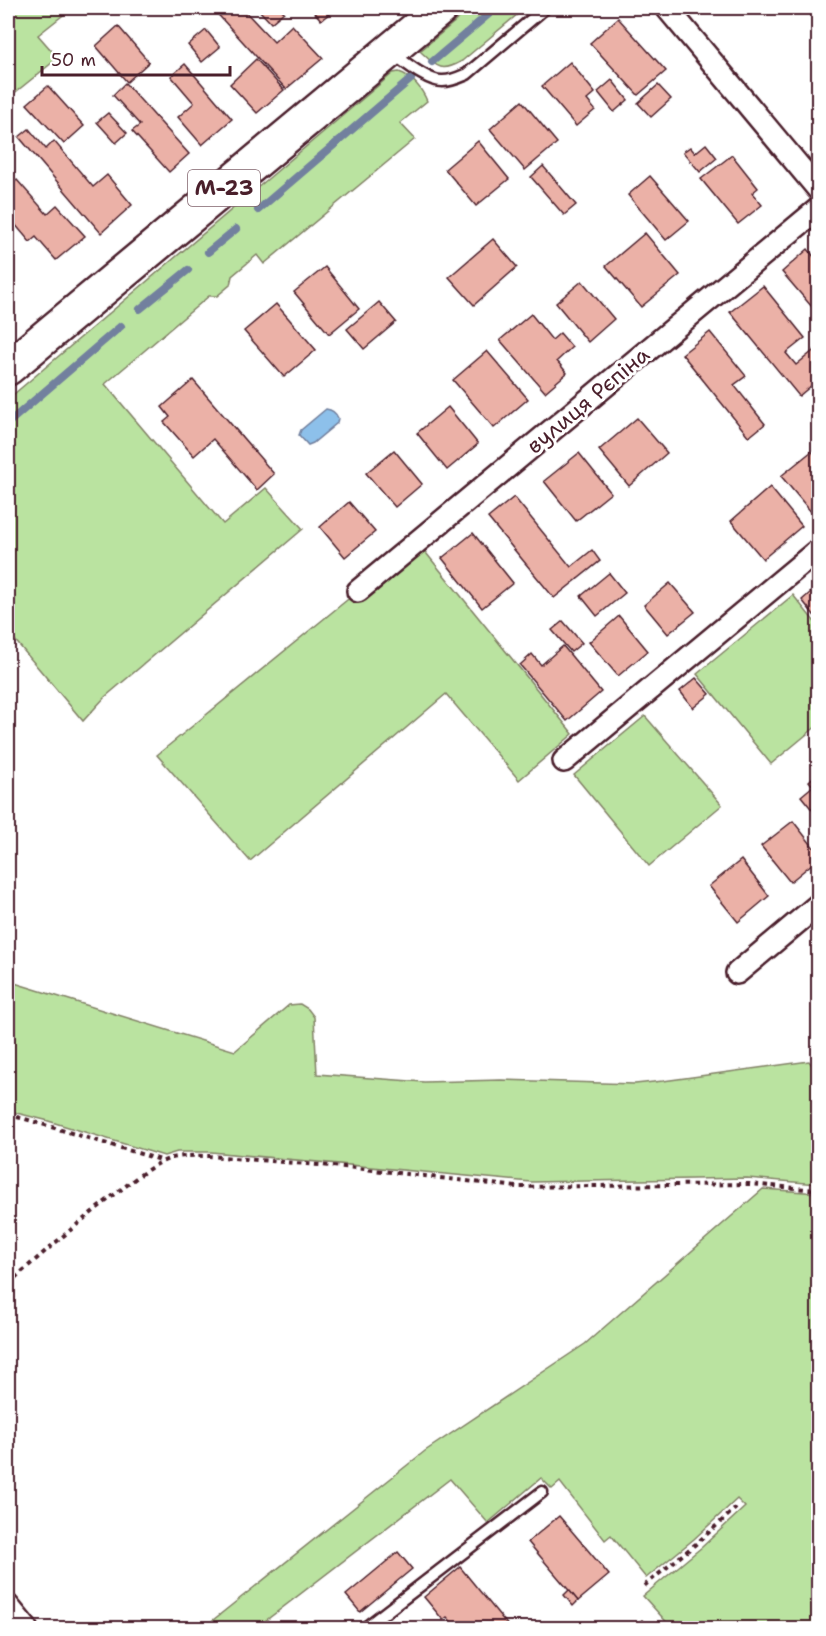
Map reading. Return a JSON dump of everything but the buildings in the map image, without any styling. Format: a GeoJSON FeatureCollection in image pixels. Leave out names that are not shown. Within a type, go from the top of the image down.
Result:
{"type":"FeatureCollection","features":[{"type":"Feature","properties":{"kind":"highway","name":"М-23"},"geometry":{"type":"LineString","coordinates":[[8,368],[441,8]]}},
{"type":"Feature","properties":{"kind":"street"},"geometry":{"type":"LineString","coordinates":[[667,8],[819,189]]}},
{"type":"Feature","properties":{"kind":"street","name":"вулиця Рєпіна"},"geometry":{"type":"LineString","coordinates":[[358,591],[819,209]]}},
{"type":"Feature","properties":{"kind":"street"},"geometry":{"type":"LineString","coordinates":[[564,761],[819,550]]}},
{"type":"Feature","properties":{"kind":"street"},"geometry":{"type":"LineString","coordinates":[[737,973],[819,905]]}},
{"type":"Feature","properties":{"kind":"street"},"geometry":{"type":"LineString","coordinates":[[8,1606],[26,1629]]}},
{"type":"Feature","properties":{"kind":"lane"},"geometry":{"type":"LineString","coordinates":[[389,51],[432,80],[455,79],[467,74],[545,8]]}},
{"type":"Feature","properties":{"kind":"lane"},"geometry":{"type":"LineString","coordinates":[[365,1629],[542,1492]]}},
{"type":"Feature","properties":{"kind":"path"},"geometry":{"type":"LineString","coordinates":[[8,1115],[165,1161]]}},
{"type":"Feature","properties":{"kind":"path"},"geometry":{"type":"LineString","coordinates":[[8,1284],[102,1204],[153,1167],[165,1161],[188,1156],[356,1168],[517,1187],[749,1184],[819,1190]]}},
{"type":"Feature","properties":{"kind":"path"},"geometry":{"type":"LineString","coordinates":[[644,1587],[736,1508]]}},
{"type":"Feature","properties":{"kind":"green space"},"geometry":{"type":"Polygon","coordinates":[[[8,8],[72,8],[38,35],[58,58],[12,95],[8,91],[8,8]]]}},
{"type":"Feature","properties":{"kind":"green space"},"geometry":{"type":"Polygon","coordinates":[[[471,8],[525,8],[455,65],[443,68],[420,51],[471,8]]]}},
{"type":"Feature","properties":{"kind":"green space"},"geometry":{"type":"Polygon","coordinates":[[[399,72],[416,84],[427,101],[400,123],[415,139],[264,264],[257,255],[232,276],[230,285],[217,296],[209,296],[105,384],[223,524],[266,488],[303,529],[105,697],[83,721],[8,632],[8,399],[393,73],[399,72]]]}},
{"type":"Feature","properties":{"kind":"green space"},"geometry":{"type":"Polygon","coordinates":[[[422,548],[573,734],[519,780],[446,694],[250,861],[157,755],[358,591],[422,548]]]}},
{"type":"Feature","properties":{"kind":"green space"},"geometry":{"type":"Polygon","coordinates":[[[793,595],[818,626],[818,725],[771,764],[697,674],[793,595]]]}},
{"type":"Feature","properties":{"kind":"green space"},"geometry":{"type":"Polygon","coordinates":[[[645,716],[722,805],[649,866],[574,775],[645,716]]]}},
{"type":"Feature","properties":{"kind":"green space"},"geometry":{"type":"Polygon","coordinates":[[[8,981],[235,1051],[289,1005],[300,1004],[314,1017],[317,1074],[424,1082],[501,1080],[635,1084],[809,1061],[818,1073],[818,1184],[747,1178],[531,1182],[211,1152],[177,1152],[164,1156],[8,1111],[8,981]]]}},
{"type":"Feature","properties":{"kind":"green space"},"geometry":{"type":"Polygon","coordinates":[[[763,1189],[818,1193],[818,1628],[672,1628],[643,1596],[702,1547],[745,1507],[737,1499],[694,1539],[646,1578],[611,1535],[605,1540],[560,1482],[552,1489],[541,1478],[488,1523],[450,1479],[256,1628],[203,1628],[425,1451],[585,1344],[763,1189]]]}},
{"type":"Feature","properties":{"kind":"water"},"geometry":{"type":"Polygon","coordinates":[[[326,409],[336,414],[337,423],[308,445],[299,435],[301,430],[326,409]]]}},
{"type":"Feature","properties":{"kind":"waterway"},"geometry":{"type":"LineString","coordinates":[[432,62],[496,8]]}},
{"type":"Feature","properties":{"kind":"waterway"},"geometry":{"type":"LineString","coordinates":[[258,210],[411,79]]}},
{"type":"Feature","properties":{"kind":"waterway"},"geometry":{"type":"LineString","coordinates":[[208,252],[236,229]]}},
{"type":"Feature","properties":{"kind":"waterway"},"geometry":{"type":"LineString","coordinates":[[140,309],[188,270]]}},
{"type":"Feature","properties":{"kind":"waterway"},"geometry":{"type":"LineString","coordinates":[[8,423],[121,326]]}}]}
